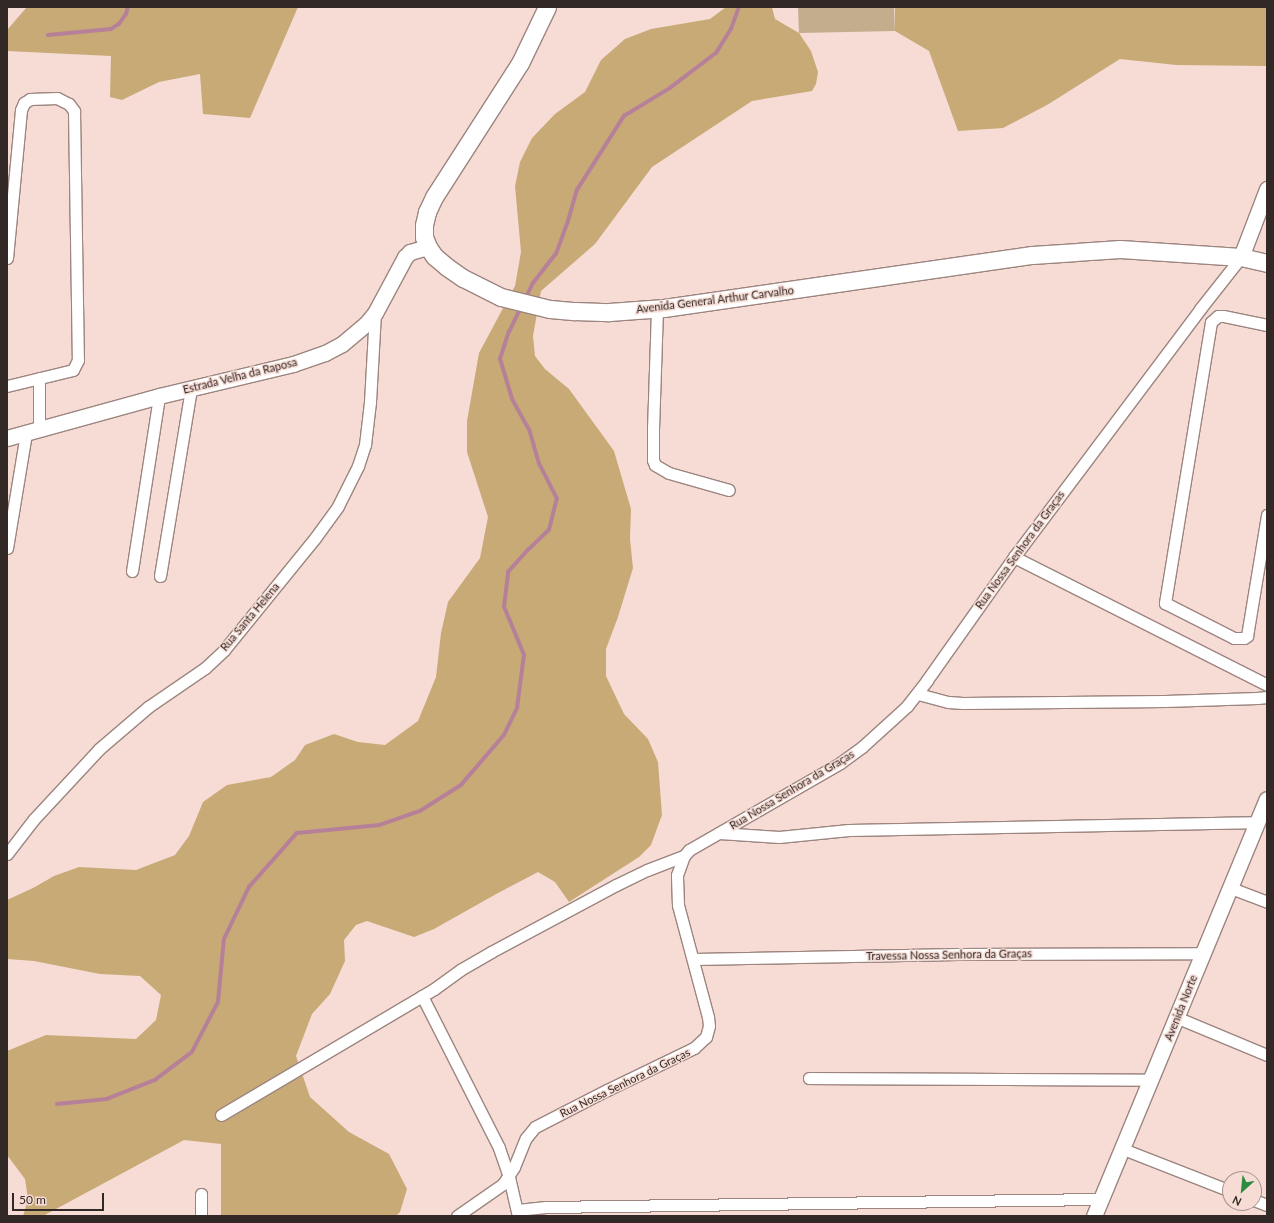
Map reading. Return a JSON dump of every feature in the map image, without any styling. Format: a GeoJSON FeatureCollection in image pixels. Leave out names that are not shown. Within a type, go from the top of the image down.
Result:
{"type":"FeatureCollection","features":[{"type":"Feature","properties":{"kind":"main road","name":"Avenida General Arthur Carvalho"},"geometry":{"type":"LineString","coordinates":[[547,7],[520,62],[434,197],[427,212],[424,225],[424,237],[428,247],[434,256],[447,268],[483,289],[522,303],[550,309],[602,312],[657,309],[1032,255],[1120,249],[1241,257],[1267,263]]}},
{"type":"Feature","properties":{"kind":"street"},"geometry":{"type":"LineString","coordinates":[[7,258],[21,110],[24,103],[30,99],[57,98],[69,104],[74,111],[78,360],[73,370],[7,386]]}},
{"type":"Feature","properties":{"kind":"street"},"geometry":{"type":"LineString","coordinates":[[1241,257],[1267,189]]}},
{"type":"Feature","properties":{"kind":"street","name":"Estrada Velha da Raposa"},"geometry":{"type":"LineString","coordinates":[[7,438],[159,396],[293,364],[325,353],[355,335],[375,313],[404,257],[410,252],[428,247]]}},
{"type":"Feature","properties":{"kind":"street","name":"Rua Nossa Senhora da Graças"},"geometry":{"type":"LineString","coordinates":[[457,1216],[495,1191],[509,1176],[526,1138],[535,1128],[607,1090],[694,1048],[706,1037],[709,1026],[708,1017],[694,960],[678,905],[676,888],[677,875],[684,856],[689,850],[856,751],[882,729],[918,694],[1014,557],[1200,309],[1241,257]]}},
{"type":"Feature","properties":{"kind":"street"},"geometry":{"type":"LineString","coordinates":[[657,309],[653,460],[655,465],[669,473],[729,490]]}},
{"type":"Feature","properties":{"kind":"street","name":"Rua Santa Helena"},"geometry":{"type":"LineString","coordinates":[[7,854],[34,819],[99,749],[148,707],[205,668],[224,650],[315,538],[338,506],[358,466],[365,445],[375,313]]}},
{"type":"Feature","properties":{"kind":"street"},"geometry":{"type":"LineString","coordinates":[[1267,325],[1222,316],[1218,316],[1212,322],[1165,603],[1234,638],[1244,638],[1247,636],[1267,515]]}},
{"type":"Feature","properties":{"kind":"street"},"geometry":{"type":"LineString","coordinates":[[7,548],[33,432],[39,378]]}},
{"type":"Feature","properties":{"kind":"street"},"geometry":{"type":"LineString","coordinates":[[160,576],[190,388]]}},
{"type":"Feature","properties":{"kind":"street"},"geometry":{"type":"LineString","coordinates":[[132,571],[159,396]]}},
{"type":"Feature","properties":{"kind":"street"},"geometry":{"type":"LineString","coordinates":[[1014,557],[1267,684]]}},
{"type":"Feature","properties":{"kind":"street"},"geometry":{"type":"LineString","coordinates":[[918,694],[948,702],[963,703],[1165,701],[1267,697]]}},
{"type":"Feature","properties":{"kind":"street","name":"Avenida Norte"},"geometry":{"type":"LineString","coordinates":[[1094,1216],[1178,1018],[1267,800]]}},
{"type":"Feature","properties":{"kind":"street"},"geometry":{"type":"LineString","coordinates":[[719,833],[779,837],[849,830],[1257,822]]}},
{"type":"Feature","properties":{"kind":"street"},"geometry":{"type":"LineString","coordinates":[[221,1115],[422,996],[490,952],[616,885],[647,870],[684,856]]}},
{"type":"Feature","properties":{"kind":"street"},"geometry":{"type":"LineString","coordinates":[[1230,888],[1267,902]]}},
{"type":"Feature","properties":{"kind":"street","name":"Travessa Nossa Senhora da Graças"},"geometry":{"type":"LineString","coordinates":[[694,960],[966,954],[1204,953]]}},
{"type":"Feature","properties":{"kind":"street"},"geometry":{"type":"LineString","coordinates":[[422,996],[487,1123],[509,1176],[517,1213],[546,1207],[1101,1199]]}},
{"type":"Feature","properties":{"kind":"street"},"geometry":{"type":"LineString","coordinates":[[1178,1018],[1267,1055]]}},
{"type":"Feature","properties":{"kind":"street"},"geometry":{"type":"LineString","coordinates":[[809,1078],[1152,1080]]}},
{"type":"Feature","properties":{"kind":"street"},"geometry":{"type":"LineString","coordinates":[[1122,1149],[1222,1187]]}},
{"type":"Feature","properties":{"kind":"street"},"geometry":{"type":"LineString","coordinates":[[201,1194],[201,1216]]}},
{"type":"Feature","properties":{"kind":"shaded area"},"geometry":{"type":"Polygon","coordinates":[[[27,7],[298,7],[250,118],[203,114],[200,74],[159,82],[122,100],[110,97],[111,56],[7,51],[7,30],[27,7]]]}},
{"type":"Feature","properties":{"kind":"shaded area"},"geometry":{"type":"Polygon","coordinates":[[[726,7],[772,7],[775,19],[799,33],[811,51],[818,72],[816,84],[812,91],[752,101],[652,167],[595,244],[541,291],[533,336],[535,356],[545,369],[569,389],[614,451],[631,509],[630,539],[633,568],[618,617],[606,649],[606,676],[624,714],[648,739],[658,762],[662,815],[651,845],[639,857],[569,902],[555,882],[538,872],[434,929],[414,937],[367,921],[356,925],[344,940],[345,961],[330,994],[312,1014],[296,1056],[310,1097],[349,1132],[389,1154],[407,1189],[400,1212],[396,1216],[221,1216],[221,1144],[184,1140],[43,1216],[23,1216],[28,1199],[25,1179],[7,1155],[7,1051],[46,1035],[136,1039],[156,1020],[161,995],[140,976],[100,974],[34,961],[7,959],[7,900],[54,876],[79,867],[136,870],[175,855],[189,836],[203,802],[227,785],[271,777],[295,760],[305,745],[334,734],[358,742],[385,745],[418,721],[436,677],[441,633],[448,602],[480,558],[488,517],[467,452],[467,421],[479,353],[515,286],[521,252],[515,186],[520,162],[532,138],[555,114],[585,92],[601,60],[625,39],[651,29],[710,19],[726,7]]]}},
{"type":"Feature","properties":{"kind":"shaded area"},"geometry":{"type":"Polygon","coordinates":[[[798,7],[894,7],[895,31],[799,33],[798,7]]]}},
{"type":"Feature","properties":{"kind":"shaded area"},"geometry":{"type":"Polygon","coordinates":[[[895,7],[1267,7],[1267,66],[1176,65],[1120,59],[1047,105],[1003,128],[958,131],[929,51],[895,31],[895,7]]]}},
{"type":"Feature","properties":{"kind":"waterway"},"geometry":{"type":"LineString","coordinates":[[48,35],[111,29],[119,24],[126,14],[128,7]]}},
{"type":"Feature","properties":{"kind":"waterway"},"geometry":{"type":"LineString","coordinates":[[526,297],[533,283],[556,254],[577,190],[624,116],[670,88],[716,53],[731,29],[739,7]]}},
{"type":"Feature","properties":{"kind":"waterway"},"geometry":{"type":"LineString","coordinates":[[57,1104],[107,1099],[155,1080],[192,1052],[218,1002],[224,939],[249,887],[297,833],[380,825],[420,811],[461,785],[504,735],[517,708],[524,655],[504,607],[508,572],[549,530],[557,499],[539,464],[529,430],[512,399],[500,359],[509,332],[521,307]]}}]}
